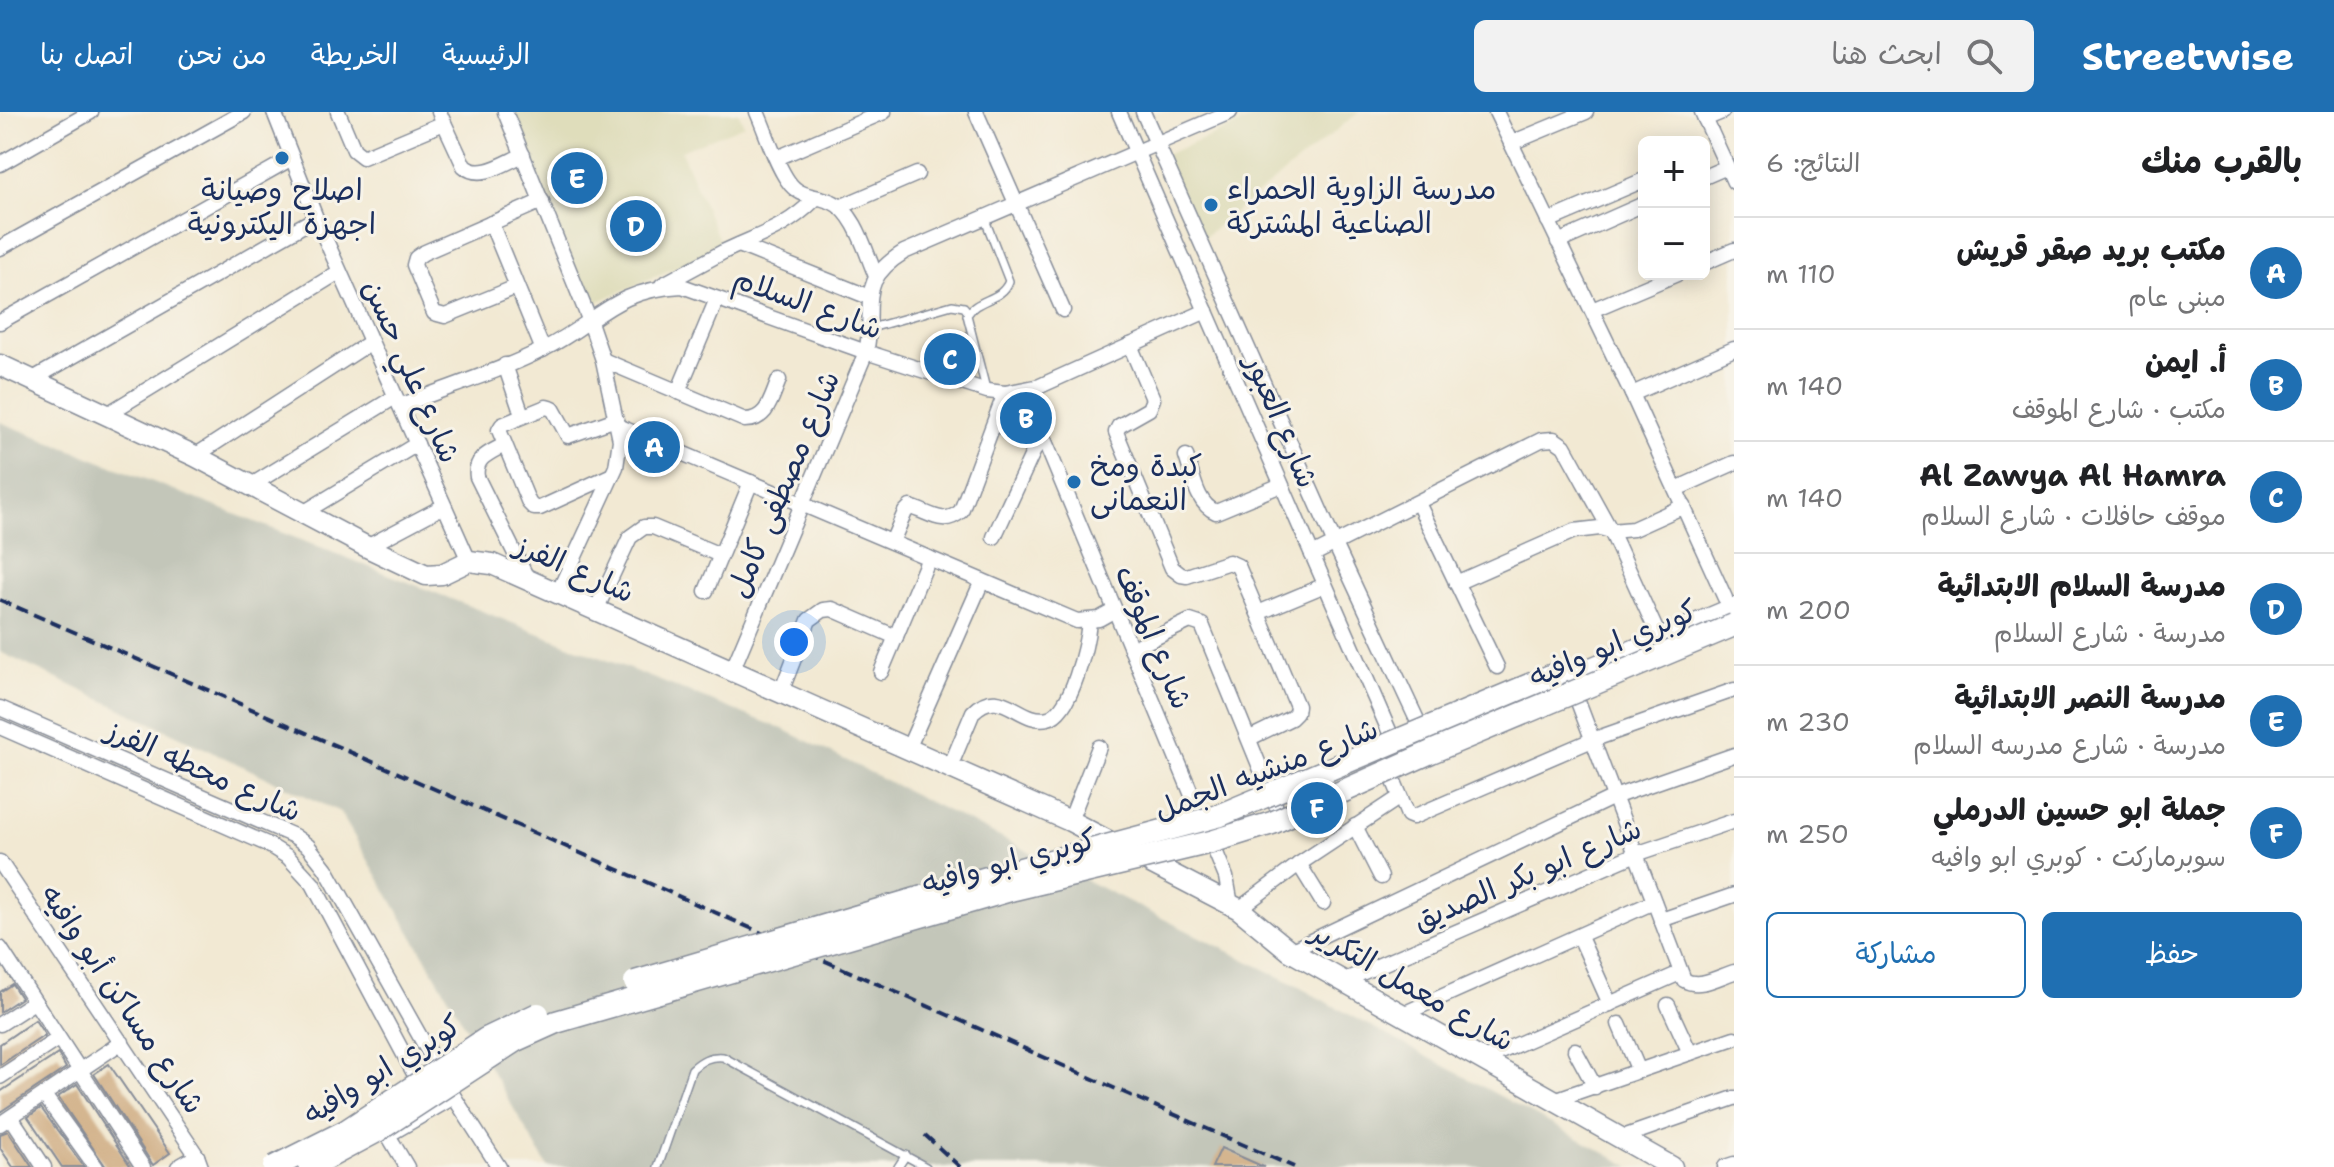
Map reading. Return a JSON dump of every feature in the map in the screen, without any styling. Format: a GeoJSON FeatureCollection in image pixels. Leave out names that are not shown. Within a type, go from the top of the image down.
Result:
{"type":"FeatureCollection","features":[{"type":"Feature","properties":{"kind":"main road","name":"شارع منشيه الجمل"},"geometry":{"type":"LineString","coordinates":[[1568,674],[1656,630],[1731,601]]}},
{"type":"Feature","properties":{"kind":"main road","name":"شارع منشيه الجمل"},"geometry":{"type":"LineString","coordinates":[[1129,853],[1207,830],[1275,804],[1731,601]]}},
{"type":"Feature","properties":{"kind":"main road","name":"كوبري ابو وافيه"},"geometry":{"type":"LineString","coordinates":[[310,1167],[377,1131],[516,1040],[556,1022],[1014,889],[1211,842],[1272,823],[1445,745],[1734,625]]}},
{"type":"Feature","properties":{"kind":"main road","name":"كوبري ابو وافيه"},"geometry":{"type":"LineString","coordinates":[[274,1167],[346,1131],[497,1033],[564,1003],[987,878],[1218,816],[1568,674]]}},
{"type":"Feature","properties":{"kind":"street"},"geometry":{"type":"LineString","coordinates":[[0,164],[91,112]]}},
{"type":"Feature","properties":{"kind":"street"},"geometry":{"type":"LineString","coordinates":[[0,248],[244,112]]}},
{"type":"Feature","properties":{"kind":"street","name":"شارع علي حسن"},"geometry":{"type":"LineString","coordinates":[[274,112],[339,272],[469,561]]}},
{"type":"Feature","properties":{"kind":"street"},"geometry":{"type":"LineString","coordinates":[[338,112],[354,150],[363,157],[442,117],[468,171],[482,172],[523,155]]}},
{"type":"Feature","properties":{"kind":"street"},"geometry":{"type":"LineString","coordinates":[[505,112],[589,319],[603,360],[617,422],[619,453],[612,475],[558,593]]}},
{"type":"Feature","properties":{"kind":"street"},"geometry":{"type":"LineString","coordinates":[[757,112],[788,182],[800,193],[831,201],[840,207],[851,219],[876,276]]}},
{"type":"Feature","properties":{"kind":"street"},"geometry":{"type":"LineString","coordinates":[[777,158],[884,112]]}},
{"type":"Feature","properties":{"kind":"street"},"geometry":{"type":"LineString","coordinates":[[976,112],[1063,310]]}},
{"type":"Feature","properties":{"kind":"street","name":"شارع العبور"},"geometry":{"type":"LineString","coordinates":[[1119,112],[1325,585],[1390,752],[1400,797]]}},
{"type":"Feature","properties":{"kind":"street","name":"شارع العبور"},"geometry":{"type":"LineString","coordinates":[[1143,112],[1335,544],[1426,737]]}},
{"type":"Feature","properties":{"kind":"street"},"geometry":{"type":"LineString","coordinates":[[876,276],[883,266],[904,252],[1230,112]]}},
{"type":"Feature","properties":{"kind":"street"},"geometry":{"type":"LineString","coordinates":[[1496,112],[1731,601]]}},
{"type":"Feature","properties":{"kind":"street"},"geometry":{"type":"LineString","coordinates":[[1511,143],[1586,112]]}},
{"type":"Feature","properties":{"kind":"street"},"geometry":{"type":"LineString","coordinates":[[1722,112],[1703,116],[1734,182]]}},
{"type":"Feature","properties":{"kind":"street"},"geometry":{"type":"LineString","coordinates":[[0,322],[292,158]]}},
{"type":"Feature","properties":{"kind":"street"},"geometry":{"type":"LineString","coordinates":[[840,207],[917,174]]}},
{"type":"Feature","properties":{"kind":"street"},"geometry":{"type":"LineString","coordinates":[[1548,221],[1638,183]]}},
{"type":"Feature","properties":{"kind":"street"},"geometry":{"type":"LineString","coordinates":[[658,287],[739,245],[777,230],[798,216],[815,199]]}},
{"type":"Feature","properties":{"kind":"street"},"geometry":{"type":"LineString","coordinates":[[516,287],[439,316],[434,313],[415,271],[416,258],[542,201]]}},
{"type":"Feature","properties":{"kind":"street"},"geometry":{"type":"LineString","coordinates":[[1558,242],[1638,207]]}},
{"type":"Feature","properties":{"kind":"street"},"geometry":{"type":"LineString","coordinates":[[33,379],[316,218]]}},
{"type":"Feature","properties":{"kind":"street"},"geometry":{"type":"LineString","coordinates":[[491,223],[543,350]]}},
{"type":"Feature","properties":{"kind":"street"},"geometry":{"type":"LineString","coordinates":[[739,245],[869,297]]}},
{"type":"Feature","properties":{"kind":"street"},"geometry":{"type":"LineString","coordinates":[[1710,260],[1734,250]]}},
{"type":"Feature","properties":{"kind":"street"},"geometry":{"type":"LineString","coordinates":[[106,415],[339,272]]}},
{"type":"Feature","properties":{"kind":"street","name":"شارع مصطفى كامل"},"geometry":{"type":"LineString","coordinates":[[732,671],[866,352],[871,328],[869,297],[876,276]]}},
{"type":"Feature","properties":{"kind":"street"},"geometry":{"type":"LineString","coordinates":[[1592,310],[1663,280]]}},
{"type":"Feature","properties":{"kind":"street","name":"شارع السلام"},"geometry":{"type":"LineString","coordinates":[[250,486],[398,401],[543,350],[634,293],[658,287],[682,286],[866,352],[987,391],[1005,393],[1024,391],[1206,311]]}},
{"type":"Feature","properties":{"kind":"street"},"geometry":{"type":"LineString","coordinates":[[678,392],[717,299]]}},
{"type":"Feature","properties":{"kind":"street"},"geometry":{"type":"LineString","coordinates":[[195,456],[371,342]]}},
{"type":"Feature","properties":{"kind":"street"},"geometry":{"type":"LineString","coordinates":[[1130,345],[1153,399],[1149,409],[1119,426],[1116,432],[1172,568],[1187,576],[1224,563],[1234,563],[1241,570],[1297,706],[1291,718],[1250,738]]}},
{"type":"Feature","properties":{"kind":"street"},"geometry":{"type":"LineString","coordinates":[[1632,394],[1734,349]]}},
{"type":"Feature","properties":{"kind":"street"},"geometry":{"type":"LineString","coordinates":[[603,360],[745,420],[755,420],[765,414],[779,380]]}},
{"type":"Feature","properties":{"kind":"street","name":"شارع الفرز"},"geometry":{"type":"LineString","coordinates":[[0,365],[195,456],[426,575],[442,574],[469,561],[492,564],[1070,821],[1129,853]]}},
{"type":"Feature","properties":{"kind":"street"},"geometry":{"type":"LineString","coordinates":[[505,365],[522,415]]}},
{"type":"Feature","properties":{"kind":"street","name":"شارع الموقف"},"geometry":{"type":"LineString","coordinates":[[1024,391],[1207,830],[1235,907]]}},
{"type":"Feature","properties":{"kind":"street"},"geometry":{"type":"LineString","coordinates":[[892,542],[910,507],[942,520],[961,511],[1005,393]]}},
{"type":"Feature","properties":{"kind":"street"},"geometry":{"type":"LineString","coordinates":[[612,475],[534,508],[504,445],[500,427],[543,407],[550,407],[568,436],[617,422],[1077,621],[1089,622],[1115,610]]}},
{"type":"Feature","properties":{"kind":"street"},"geometry":{"type":"LineString","coordinates":[[994,537],[1041,435]]}},
{"type":"Feature","properties":{"kind":"street"},"geometry":{"type":"LineString","coordinates":[[1312,555],[1541,440],[1554,439],[1564,446],[1611,531],[1656,630]]}},
{"type":"Feature","properties":{"kind":"street"},"geometry":{"type":"LineString","coordinates":[[303,513],[417,444]]}},
{"type":"Feature","properties":{"kind":"street"},"geometry":{"type":"LineString","coordinates":[[504,445],[483,456],[478,462],[477,477],[528,580]]}},
{"type":"Feature","properties":{"kind":"street"},"geometry":{"type":"LineString","coordinates":[[1186,456],[1202,501],[1208,509],[1216,512],[1281,485]]}},
{"type":"Feature","properties":{"kind":"street"},"geometry":{"type":"LineString","coordinates":[[1676,489],[1734,463]]}},
{"type":"Feature","properties":{"kind":"street"},"geometry":{"type":"LineString","coordinates":[[706,591],[751,482]]}},
{"type":"Feature","properties":{"kind":"street"},"geometry":{"type":"LineString","coordinates":[[1418,503],[1497,667]]}},
{"type":"Feature","properties":{"kind":"street"},"geometry":{"type":"LineString","coordinates":[[367,547],[444,506]]}},
{"type":"Feature","properties":{"kind":"street"},"geometry":{"type":"LineString","coordinates":[[1456,583],[1574,531],[1633,529],[1684,506]]}},
{"type":"Feature","properties":{"kind":"street"},"geometry":{"type":"LineString","coordinates":[[596,610],[630,537],[644,527],[653,527],[720,555]]}},
{"type":"Feature","properties":{"kind":"street"},"geometry":{"type":"LineString","coordinates":[[881,672],[929,558]]}},
{"type":"Feature","properties":{"kind":"street"},"geometry":{"type":"LineString","coordinates":[[908,749],[982,581]]}},
{"type":"Feature","properties":{"kind":"street"},"geometry":{"type":"LineString","coordinates":[[1258,613],[1325,585]]}},
{"type":"Feature","properties":{"kind":"street"},"geometry":{"type":"LineString","coordinates":[[781,692],[809,620],[815,614],[832,609],[896,637]]}},
{"type":"Feature","properties":{"kind":"street"},"geometry":{"type":"LineString","coordinates":[[1131,649],[1190,621],[1202,625],[1275,804]]}},
{"type":"Feature","properties":{"kind":"street"},"geometry":{"type":"LineString","coordinates":[[950,767],[973,712],[979,705],[996,701],[1038,719],[1055,716],[1062,709],[1084,658],[1089,622]]}},
{"type":"Feature","properties":{"kind":"street"},"geometry":{"type":"LineString","coordinates":[[1568,674],[1680,973],[1684,980],[1699,984],[1734,972]]}},
{"type":"Feature","properties":{"kind":"street"},"geometry":{"type":"LineString","coordinates":[[1235,907],[1400,797],[1408,815],[1415,817],[1592,740],[1734,690]]}},
{"type":"Feature","properties":{"kind":"street","name":"شارع محطه الفرز"},"geometry":{"type":"LineString","coordinates":[[0,708],[301,841],[326,869],[454,1097],[499,1167]]}},
{"type":"Feature","properties":{"kind":"street","name":"شارع محطه الفرز"},"geometry":{"type":"LineString","coordinates":[[0,727],[279,850],[313,884],[433,1109]]}},
{"type":"Feature","properties":{"kind":"street"},"geometry":{"type":"LineString","coordinates":[[1070,821],[1099,747]]}},
{"type":"Feature","properties":{"kind":"street"},"geometry":{"type":"LineString","coordinates":[[1290,951],[1614,797],[1734,755]]}},
{"type":"Feature","properties":{"kind":"street"},"geometry":{"type":"LineString","coordinates":[[116,777],[122,761]]}},
{"type":"Feature","properties":{"kind":"street","name":"شارع ابو بكر الصديق"},"geometry":{"type":"LineString","coordinates":[[1343,981],[1636,854],[1734,821]]}},
{"type":"Feature","properties":{"kind":"street"},"geometry":{"type":"LineString","coordinates":[[1355,826],[1381,877]]}},
{"type":"Feature","properties":{"kind":"street","name":"شارع معمل التكرير"},"geometry":{"type":"LineString","coordinates":[[1129,853],[1235,907],[1290,951],[1672,1167]]}},
{"type":"Feature","properties":{"kind":"street","name":"شارع مساكن أبو وافيه"},"geometry":{"type":"LineString","coordinates":[[0,862],[199,1161]]}},
{"type":"Feature","properties":{"kind":"street"},"geometry":{"type":"LineString","coordinates":[[1299,864],[1323,903]]}},
{"type":"Feature","properties":{"kind":"street"},"geometry":{"type":"LineString","coordinates":[[1661,920],[1734,895]]}},
{"type":"Feature","properties":{"kind":"street"},"geometry":{"type":"LineString","coordinates":[[1403,1014],[1654,902]]}},
{"type":"Feature","properties":{"kind":"street"},"geometry":{"type":"LineString","coordinates":[[340,935],[358,926]]}},
{"type":"Feature","properties":{"kind":"street"},"geometry":{"type":"LineString","coordinates":[[1580,937],[1610,1004]]}},
{"type":"Feature","properties":{"kind":"street"},"geometry":{"type":"LineString","coordinates":[[0,948],[143,1167]]}},
{"type":"Feature","properties":{"kind":"street"},"geometry":{"type":"LineString","coordinates":[[0,977],[13,969]]}},
{"type":"Feature","properties":{"kind":"street"},"geometry":{"type":"LineString","coordinates":[[1482,1060],[1680,973]]}},
{"type":"Feature","properties":{"kind":"street"},"geometry":{"type":"LineString","coordinates":[[0,1024],[34,1002]]}},
{"type":"Feature","properties":{"kind":"street"},"geometry":{"type":"LineString","coordinates":[[1668,1005],[1690,1053]]}},
{"type":"Feature","properties":{"kind":"street"},"geometry":{"type":"LineString","coordinates":[[1619,1024],[1639,1071]]}},
{"type":"Feature","properties":{"kind":"street"},"geometry":{"type":"LineString","coordinates":[[1554,1100],[1734,1038]]}},
{"type":"Feature","properties":{"kind":"street"},"geometry":{"type":"LineString","coordinates":[[0,1077],[58,1039]]}},
{"type":"Feature","properties":{"kind":"street"},"geometry":{"type":"LineString","coordinates":[[44,1167],[5,1121],[122,1042]]}},
{"type":"Feature","properties":{"kind":"street"},"geometry":{"type":"LineString","coordinates":[[1575,1050],[1595,1087]]}},
{"type":"Feature","properties":{"kind":"street"},"geometry":{"type":"LineString","coordinates":[[44,1095],[96,1167]]}},
{"type":"Feature","properties":{"kind":"street"},"geometry":{"type":"LineString","coordinates":[[329,1167],[454,1097]]}},
{"type":"Feature","properties":{"kind":"street"},"geometry":{"type":"LineString","coordinates":[[1620,1138],[1734,1098]]}},
{"type":"Feature","properties":{"kind":"street"},"geometry":{"type":"LineString","coordinates":[[388,1135],[407,1167]]}},
{"type":"Feature","properties":{"kind":"street"},"geometry":{"type":"LineString","coordinates":[[178,1167],[199,1161]]}},
{"type":"Feature","properties":{"kind":"street"},"geometry":{"type":"LineString","coordinates":[[1725,1167],[1734,1164]]}},
{"type":"Feature","properties":{"kind":"lane"},"geometry":{"type":"LineString","coordinates":[[984,217],[1009,281],[1000,295],[968,312],[966,320],[987,391]]}},
{"type":"Feature","properties":{"kind":"lane"},"geometry":{"type":"LineString","coordinates":[[871,328],[952,305],[964,307],[968,312]]}},
{"type":"Feature","properties":{"kind":"lane"},"geometry":{"type":"LineString","coordinates":[[658,1167],[692,1069],[713,1056],[723,1057],[926,1167]]}},
{"type":"Feature","properties":{"kind":"lane"},"geometry":{"type":"LineString","coordinates":[[898,1167],[906,1155]]}},
{"type":"Feature","properties":{"kind":"shaded area"},"geometry":{"type":"Polygon","coordinates":[[[511,112],[738,112],[744,125],[681,151],[722,247],[590,305],[511,112]]]}},
{"type":"Feature","properties":{"kind":"shaded area","name":"مدرسة الزاوية الحمراء الصناعية المشتركة"},"geometry":{"type":"Polygon","coordinates":[[[1269,112],[1359,112],[1197,243],[1155,159],[1269,112]]]}},
{"type":"Feature","properties":{"kind":"shaded area"},"geometry":{"type":"Polygon","coordinates":[[[0,422],[785,730],[1282,978],[1631,1167],[548,1167],[340,812],[0,652],[0,422]]]}},
{"type":"Feature","properties":{"kind":"building"},"geometry":{"type":"Polygon","coordinates":[[[12,984],[21,998],[0,1012],[0,992],[12,984]]]}},
{"type":"Feature","properties":{"kind":"building"},"geometry":{"type":"Polygon","coordinates":[[[35,1020],[45,1035],[0,1065],[0,1044],[35,1020]]]}},
{"type":"Feature","properties":{"kind":"building"},"geometry":{"type":"Polygon","coordinates":[[[58,1054],[66,1068],[0,1112],[0,1092],[58,1054]]]}},
{"type":"Feature","properties":{"kind":"building"},"geometry":{"type":"Polygon","coordinates":[[[109,1064],[170,1153],[153,1165],[94,1074],[109,1064]]]}},
{"type":"Feature","properties":{"kind":"building"},"geometry":{"type":"Polygon","coordinates":[[[77,1084],[131,1167],[106,1167],[58,1097],[77,1084]]]}},
{"type":"Feature","properties":{"kind":"building"},"geometry":{"type":"Polygon","coordinates":[[[41,1108],[84,1167],[62,1167],[28,1117],[41,1108]]]}},
{"type":"Feature","properties":{"kind":"building"},"geometry":{"type":"Polygon","coordinates":[[[8,1131],[32,1167],[13,1167],[0,1148],[0,1134],[8,1131]]]}},
{"type":"Feature","properties":{"kind":"building"},"geometry":{"type":"Polygon","coordinates":[[[1221,1148],[1264,1167],[1212,1167],[1221,1148]]]}},
{"type":"Feature","properties":{"kind":"railway"},"geometry":{"type":"LineString","coordinates":[[0,600],[1294,1167]]}},
{"type":"Feature","properties":{"kind":"railway"},"geometry":{"type":"LineString","coordinates":[[925,1135],[960,1167]]}},
{"type":"Feature","properties":{"kind":"place","name":"اصلاح وصيانة اجهزة اليكترونية"},"geometry":{"type":"Point","coordinates":[282,158]}},
{"type":"Feature","properties":{"kind":"place","name":"مدرسة النصر الابتدائية"},"geometry":{"type":"Point","coordinates":[577,178]}},
{"type":"Feature","properties":{"kind":"place","name":"مدرسة الزاوية الحمراء الصناعية المشتركة"},"geometry":{"type":"Point","coordinates":[1211,205]}},
{"type":"Feature","properties":{"kind":"place","name":"مدرسة السلام الابتدائية"},"geometry":{"type":"Point","coordinates":[636,226]}},
{"type":"Feature","properties":{"kind":"place","name":"Al Zawya Al Hamra"},"geometry":{"type":"Point","coordinates":[950,359]}},
{"type":"Feature","properties":{"kind":"place","name":"أ. ايمن"},"geometry":{"type":"Point","coordinates":[1026,418]}},
{"type":"Feature","properties":{"kind":"place","name":"مكتب بريد صقر قريش"},"geometry":{"type":"Point","coordinates":[654,447]}},
{"type":"Feature","properties":{"kind":"place","name":"كبدة ومخ النعمانى"},"geometry":{"type":"Point","coordinates":[1074,482]}},
{"type":"Feature","properties":{"kind":"place","name":"جملة ابو حسين الدرملي"},"geometry":{"type":"Point","coordinates":[1317,808]}}]}
